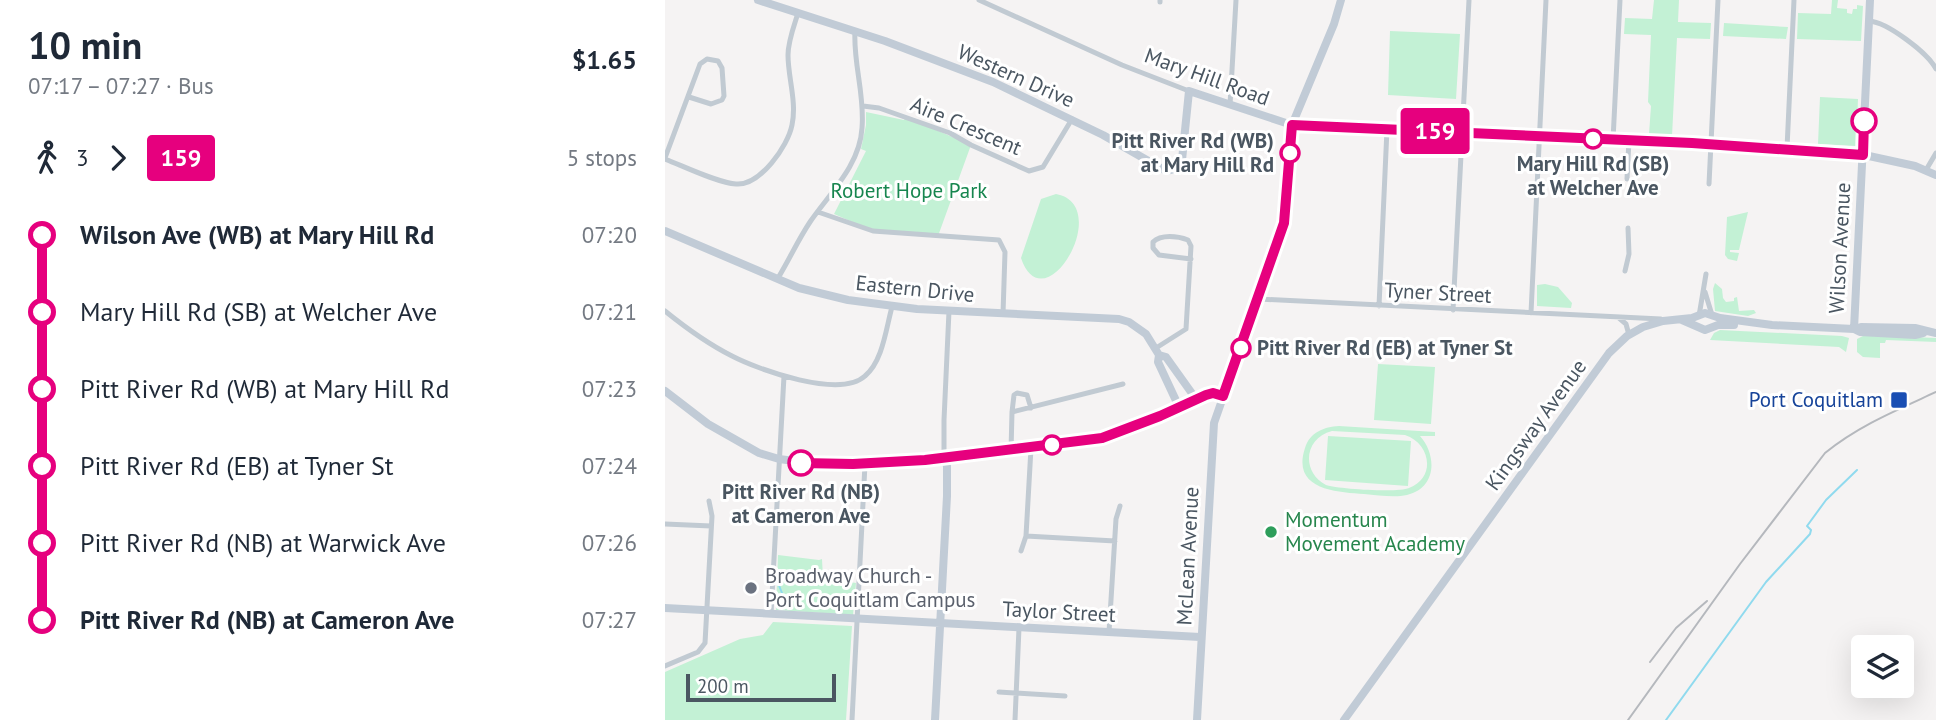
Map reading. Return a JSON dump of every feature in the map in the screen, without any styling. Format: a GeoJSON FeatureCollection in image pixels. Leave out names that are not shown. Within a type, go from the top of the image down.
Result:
{"type":"FeatureCollection","features":[{"type":"Feature","properties":{"kind":"street","name":"Western Drive"},"geometry":{"type":"LineString","coordinates":[[758,0],[855,31],[993,82],[1072,119],[1159,169],[1172,171],[1178,168],[1182,159],[1189,91]]}},
{"type":"Feature","properties":{"kind":"street","name":"Mary Hill Road"},"geometry":{"type":"LineString","coordinates":[[979,0],[1122,65],[1189,91],[1292,125],[1787,148],[1863,155],[1926,170],[1936,175]]}},
{"type":"Feature","properties":{"kind":"street"},"geometry":{"type":"LineString","coordinates":[[1230,105],[1236,0]]}},
{"type":"Feature","properties":{"kind":"street","name":"McLean Avenue"},"geometry":{"type":"LineString","coordinates":[[1197,720],[1212,435],[1223,396],[1284,223],[1292,125],[1334,24],[1341,0]]}},
{"type":"Feature","properties":{"kind":"street"},"geometry":{"type":"LineString","coordinates":[[1453,310],[1469,0]]}},
{"type":"Feature","properties":{"kind":"street"},"geometry":{"type":"LineString","coordinates":[[1531,313],[1546,0]]}},
{"type":"Feature","properties":{"kind":"street"},"geometry":{"type":"LineString","coordinates":[[1613,140],[1620,0]]}},
{"type":"Feature","properties":{"kind":"street"},"geometry":{"type":"LineString","coordinates":[[1709,184],[1718,0]]}},
{"type":"Feature","properties":{"kind":"street"},"geometry":{"type":"LineString","coordinates":[[1787,148],[1794,0]]}},
{"type":"Feature","properties":{"kind":"street","name":"Wilson Avenue"},"geometry":{"type":"LineString","coordinates":[[1854,329],[1870,0]]}},
{"type":"Feature","properties":{"kind":"street"},"geometry":{"type":"LineString","coordinates":[[688,97],[711,104],[722,100],[722,68],[718,61],[702,61],[688,97],[665,158],[735,184],[749,183],[763,174],[784,144],[792,126],[788,53],[798,13]]}},
{"type":"Feature","properties":{"kind":"street"},"geometry":{"type":"LineString","coordinates":[[1869,21],[1880,23],[1906,41],[1930,59],[1936,69]]}},
{"type":"Feature","properties":{"kind":"street"},"geometry":{"type":"LineString","coordinates":[[778,278],[857,151],[862,131],[863,106],[854,43],[855,31]]}},
{"type":"Feature","properties":{"kind":"street","name":"Aire Crescent"},"geometry":{"type":"LineString","coordinates":[[863,106],[879,108],[950,133],[1029,171],[1043,167],[1072,119]]}},
{"type":"Feature","properties":{"kind":"street"},"geometry":{"type":"LineString","coordinates":[[1379,306],[1387,129]]}},
{"type":"Feature","properties":{"kind":"street"},"geometry":{"type":"LineString","coordinates":[[1627,179],[1629,140]]}},
{"type":"Feature","properties":{"kind":"street"},"geometry":{"type":"LineString","coordinates":[[1926,170],[1936,153]]}},
{"type":"Feature","properties":{"kind":"street"},"geometry":{"type":"LineString","coordinates":[[818,212],[873,231],[999,240],[1005,252],[1003,315]]}},
{"type":"Feature","properties":{"kind":"street"},"geometry":{"type":"LineString","coordinates":[[1625,271],[1629,254],[1628,228]]}},
{"type":"Feature","properties":{"kind":"street","name":"Eastern Drive"},"geometry":{"type":"LineString","coordinates":[[665,231],[799,288],[823,295],[892,307],[1003,315],[1119,319],[1138,327],[1158,352],[1166,356],[1196,400]]}},
{"type":"Feature","properties":{"kind":"street"},"geometry":{"type":"LineString","coordinates":[[1158,352],[1186,329],[1191,259],[1191,246],[1185,238],[1163,236],[1153,242],[1153,248],[1159,255],[1191,259]]}},
{"type":"Feature","properties":{"kind":"street"},"geometry":{"type":"LineString","coordinates":[[1699,327],[1697,321],[1706,274]]}},
{"type":"Feature","properties":{"kind":"street"},"geometry":{"type":"LineString","coordinates":[[1705,289],[1715,322],[1713,327]]}},
{"type":"Feature","properties":{"kind":"street","name":"Tyner Street"},"geometry":{"type":"LineString","coordinates":[[1259,299],[1682,320]]}},
{"type":"Feature","properties":{"kind":"street"},"geometry":{"type":"LineString","coordinates":[[665,311],[692,333],[733,357],[784,376],[850,384],[860,380],[875,363],[892,307]]}},
{"type":"Feature","properties":{"kind":"street"},"geometry":{"type":"LineString","coordinates":[[935,720],[947,496],[947,466],[944,457],[949,311]]}},
{"type":"Feature","properties":{"kind":"street","name":"Kingsway Avenue"},"geometry":{"type":"LineString","coordinates":[[1343,720],[1609,353],[1629,335],[1656,323],[1682,320],[1705,313],[1772,325]]}},
{"type":"Feature","properties":{"kind":"street"},"geometry":{"type":"LineString","coordinates":[[1616,317],[1625,323],[1629,335]]}},
{"type":"Feature","properties":{"kind":"street","name":"Kingsway Avenue"},"geometry":{"type":"LineString","coordinates":[[1682,320],[1705,330],[1720,325],[1772,325],[1854,329],[1915,328],[1936,332]]}},
{"type":"Feature","properties":{"kind":"street","name":"Eastern Drive"},"geometry":{"type":"LineString","coordinates":[[1158,352],[1159,362],[1179,407]]}},
{"type":"Feature","properties":{"kind":"street"},"geometry":{"type":"LineString","coordinates":[[771,614],[784,376]]}},
{"type":"Feature","properties":{"kind":"street"},"geometry":{"type":"LineString","coordinates":[[1012,412],[1123,384]]}},
{"type":"Feature","properties":{"kind":"street"},"geometry":{"type":"LineString","coordinates":[[665,391],[734,440],[759,453],[779,459],[826,465],[1011,451],[1102,438],[1211,394],[1223,396]]}},
{"type":"Feature","properties":{"kind":"street"},"geometry":{"type":"LineString","coordinates":[[1011,451],[1014,395],[1027,395],[1031,408]]}},
{"type":"Feature","properties":{"kind":"street"},"geometry":{"type":"LineString","coordinates":[[1021,551],[1027,536],[1031,448]]}},
{"type":"Feature","properties":{"kind":"street"},"geometry":{"type":"LineString","coordinates":[[852,720],[865,464]]}},
{"type":"Feature","properties":{"kind":"street"},"geometry":{"type":"LineString","coordinates":[[665,666],[698,652],[703,647],[711,526],[709,500]]}},
{"type":"Feature","properties":{"kind":"street"},"geometry":{"type":"LineString","coordinates":[[1109,632],[1116,519],[1120,506]]}},
{"type":"Feature","properties":{"kind":"street"},"geometry":{"type":"LineString","coordinates":[[665,524],[711,526]]}},
{"type":"Feature","properties":{"kind":"street"},"geometry":{"type":"LineString","coordinates":[[1027,536],[1115,541]]}},
{"type":"Feature","properties":{"kind":"street","name":"Taylor Street"},"geometry":{"type":"LineString","coordinates":[[665,608],[1200,637]]}},
{"type":"Feature","properties":{"kind":"street"},"geometry":{"type":"LineString","coordinates":[[1015,720],[1019,628]]}},
{"type":"Feature","properties":{"kind":"street"},"geometry":{"type":"LineString","coordinates":[[999,692],[1065,696]]}},
{"type":"Feature","properties":{"kind":"green space"},"geometry":{"type":"Polygon","coordinates":[[[1654,0],[1679,0],[1678,22],[1711,23],[1710,39],[1677,38],[1672,136],[1649,134],[1651,35],[1624,34],[1625,18],[1652,19],[1654,0]]]}},
{"type":"Feature","properties":{"kind":"green space"},"geometry":{"type":"Polygon","coordinates":[[[1832,0],[1838,0],[1837,8],[1847,9],[1847,13],[1852,14],[1857,5],[1863,6],[1861,41],[1797,39],[1798,13],[1831,14],[1832,0]]]}},
{"type":"Feature","properties":{"kind":"green space"},"geometry":{"type":"Polygon","coordinates":[[[1724,23],[1788,27],[1786,39],[1723,36],[1724,23]]]}},
{"type":"Feature","properties":{"kind":"green space"},"geometry":{"type":"Polygon","coordinates":[[[1390,31],[1460,34],[1456,99],[1388,95],[1390,31]]]}},
{"type":"Feature","properties":{"kind":"green space"},"geometry":{"type":"Polygon","coordinates":[[[1820,97],[1858,99],[1856,146],[1818,144],[1820,97]]]}},
{"type":"Feature","properties":{"kind":"green space","name":"Robert Hope Park"},"geometry":{"type":"Polygon","coordinates":[[[866,112],[904,120],[906,117],[971,145],[938,236],[873,231],[834,214],[866,151],[861,149],[866,112]]]}},
{"type":"Feature","properties":{"kind":"green space"},"geometry":{"type":"Polygon","coordinates":[[[1056,194],[1072,203],[1079,218],[1077,237],[1069,256],[1058,271],[1044,278],[1032,275],[1021,258],[1041,199],[1056,194]]]}},
{"type":"Feature","properties":{"kind":"green space"},"geometry":{"type":"Polygon","coordinates":[[[1748,212],[1739,250],[1730,250],[1739,253],[1737,261],[1728,259],[1725,255],[1727,217],[1748,212]]]}},
{"type":"Feature","properties":{"kind":"green space"},"geometry":{"type":"Polygon","coordinates":[[[1715,283],[1722,289],[1726,302],[1734,301],[1737,297],[1739,311],[1754,310],[1756,313],[1748,316],[1715,311],[1715,283]]]}},
{"type":"Feature","properties":{"kind":"green space"},"geometry":{"type":"Polygon","coordinates":[[[1537,285],[1558,287],[1572,303],[1571,308],[1537,306],[1537,285]]]}},
{"type":"Feature","properties":{"kind":"green space"},"geometry":{"type":"Polygon","coordinates":[[[1720,330],[1849,338],[1846,352],[1839,347],[1710,340],[1714,333],[1720,330]]]}},
{"type":"Feature","properties":{"kind":"green space"},"geometry":{"type":"Polygon","coordinates":[[[1865,335],[1936,338],[1936,342],[1886,340],[1885,343],[1880,343],[1880,358],[1863,357],[1857,352],[1857,339],[1865,335]]]}},
{"type":"Feature","properties":{"kind":"green space"},"geometry":{"type":"Polygon","coordinates":[[[1378,364],[1435,367],[1431,424],[1374,420],[1378,364]]]}},
{"type":"Feature","properties":{"kind":"green space"},"geometry":{"type":"Polygon","coordinates":[[[1339,426],[1435,432],[1435,436],[1420,436],[1426,444],[1431,461],[1429,478],[1424,486],[1407,495],[1386,496],[1330,490],[1310,480],[1302,462],[1307,443],[1314,434],[1323,429],[1339,426]],[[1332,431],[1323,435],[1311,448],[1309,456],[1312,472],[1326,485],[1342,488],[1409,488],[1424,476],[1427,460],[1420,445],[1405,435],[1332,431]]]}},
{"type":"Feature","properties":{"kind":"green space"},"geometry":{"type":"Polygon","coordinates":[[[1328,436],[1411,441],[1408,486],[1325,480],[1328,436]]]}},
{"type":"Feature","properties":{"kind":"green space"},"geometry":{"type":"Polygon","coordinates":[[[778,555],[822,559],[823,578],[856,583],[853,615],[776,610],[778,555]]]}},
{"type":"Feature","properties":{"kind":"green space"},"geometry":{"type":"Polygon","coordinates":[[[773,622],[852,626],[846,720],[665,720],[665,672],[740,639],[763,635],[773,622]]]}},
{"type":"Feature","properties":{"kind":"waterway"},"geometry":{"type":"LineString","coordinates":[[1666,720],[1766,582],[1810,534],[1811,530],[1807,526],[1826,500],[1857,470]]}},
{"type":"Feature","properties":{"kind":"waterway"},"geometry":{"type":"LineString","coordinates":[[776,578],[788,608]]}},
{"type":"Feature","properties":{"kind":"railway"},"geometry":{"type":"LineString","coordinates":[[1628,720],[1740,564],[1825,453],[1864,427],[1936,392]]}},
{"type":"Feature","properties":{"kind":"railway"},"geometry":{"type":"LineString","coordinates":[[1650,662],[1676,628],[1707,601]]}},
{"type":"Feature","properties":{"kind":"bus line","name":"159"},"geometry":{"type":"LineString","coordinates":[[801,463],[826,465],[925,460],[1102,438],[1206,395],[1213,393],[1223,396],[1284,223],[1292,125],[1692,143],[1863,155],[1864,121]]}},
{"type":"Feature","properties":{"kind":"place","name":"Mary Hill Rd (SB) at Welcher Ave"},"geometry":{"type":"Point","coordinates":[1593,139]}},
{"type":"Feature","properties":{"kind":"place","name":"Pitt River Rd (WB) at Mary Hill Rd"},"geometry":{"type":"Point","coordinates":[1290,153]}},
{"type":"Feature","properties":{"kind":"place","name":"Pitt River Rd (EB) at Tyner St"},"geometry":{"type":"Point","coordinates":[1241,348]}},
{"type":"Feature","properties":{"kind":"place","name":"Port Coquitlam"},"geometry":{"type":"Point","coordinates":[1899,400]}},
{"type":"Feature","properties":{"kind":"place","name":"Pitt River Rd (NB) at Cameron Ave"},"geometry":{"type":"Point","coordinates":[801,463]}},
{"type":"Feature","properties":{"kind":"place","name":"Momentum Movement Academy"},"geometry":{"type":"Point","coordinates":[1271,532]}},
{"type":"Feature","properties":{"kind":"place","name":"Broadway Church - Port Coquitlam Campus"},"geometry":{"type":"Point","coordinates":[751,588]}}]}
